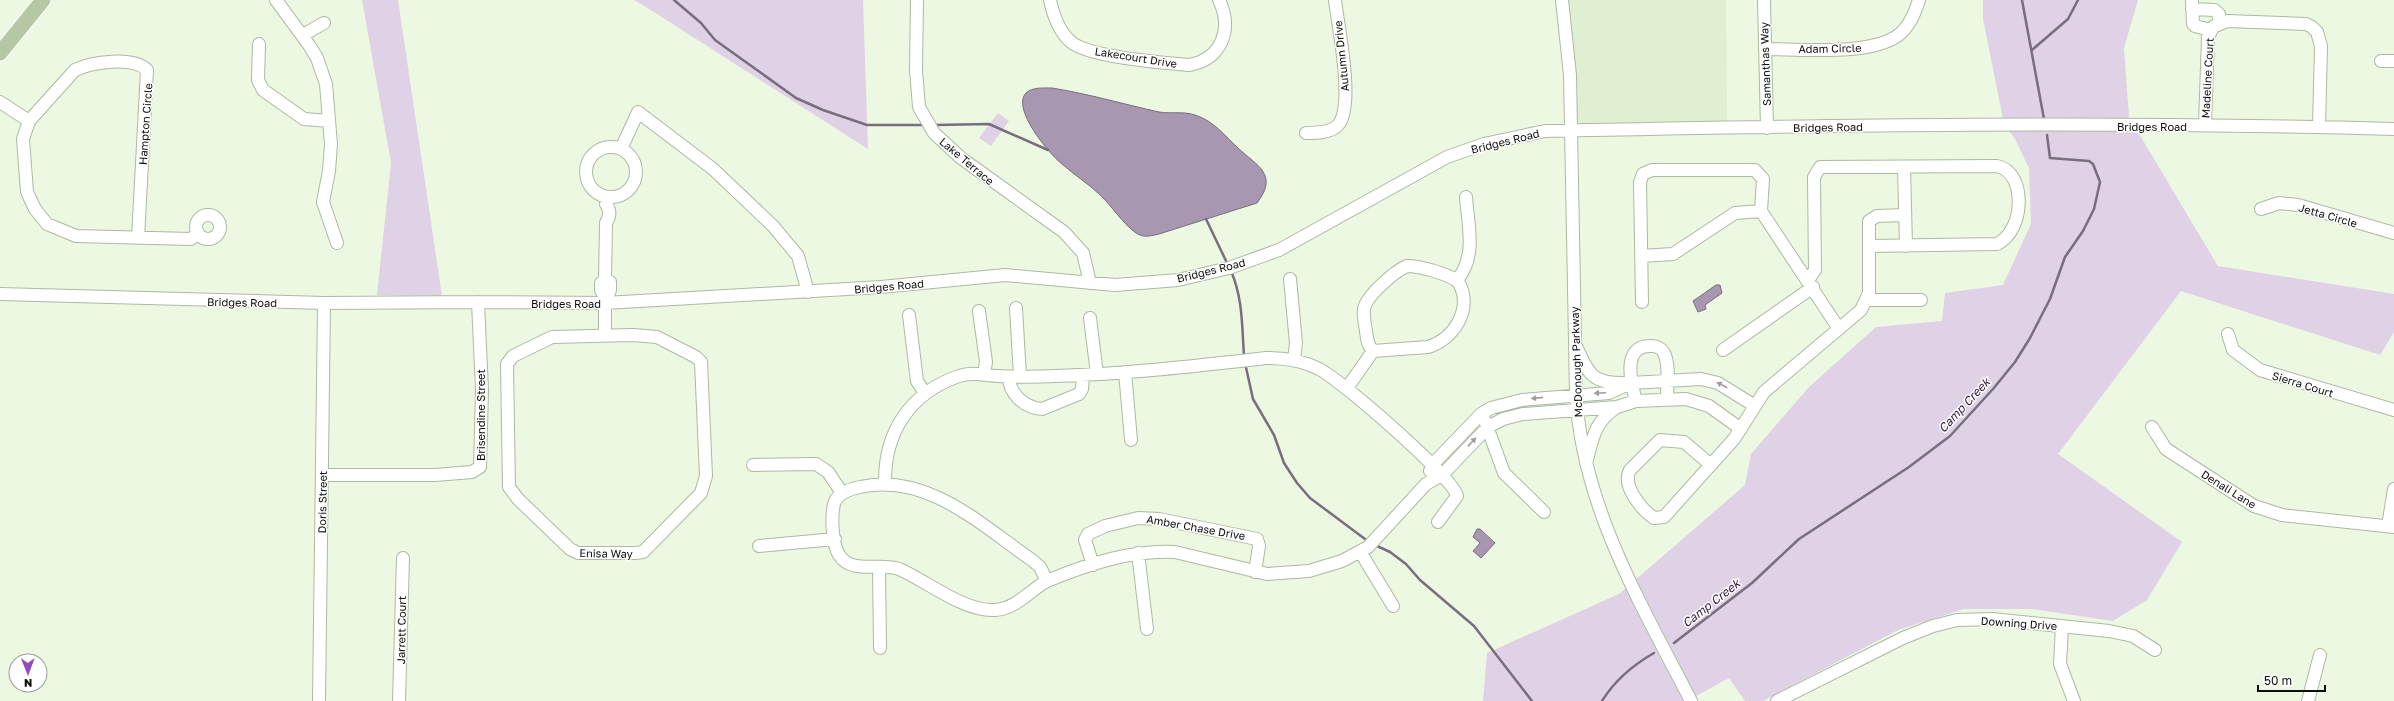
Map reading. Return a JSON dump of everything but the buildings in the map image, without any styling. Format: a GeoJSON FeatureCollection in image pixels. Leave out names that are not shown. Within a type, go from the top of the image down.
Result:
{"type":"FeatureCollection","features":[{"type":"Feature","properties":{"kind":"main road"},"geometry":{"type":"LineString","coordinates":[[0,53],[43,0]]}},
{"type":"Feature","properties":{"kind":"street"},"geometry":{"type":"LineString","coordinates":[[276,0],[317,58],[322,73],[329,122],[330,157],[323,202],[337,243]]}},
{"type":"Feature","properties":{"kind":"street","name":"Lake Terrace"},"geometry":{"type":"LineString","coordinates":[[917,0],[916,70],[919,107],[934,133],[961,158],[1064,232],[1083,253],[1090,283]]}},
{"type":"Feature","properties":{"kind":"street","name":"Lakecourt Drive"},"geometry":{"type":"LineString","coordinates":[[1050,0],[1061,30],[1070,42],[1101,53],[1189,65],[1202,63],[1213,54],[1223,40],[1226,22],[1219,0]]}},
{"type":"Feature","properties":{"kind":"street","name":"Autumn Drive"},"geometry":{"type":"LineString","coordinates":[[1306,133],[1327,131],[1338,125],[1344,114],[1347,89],[1335,0]]}},
{"type":"Feature","properties":{"kind":"street","name":"McDonough Parkway"},"geometry":{"type":"LineString","coordinates":[[1562,0],[1570,75],[1576,409],[1586,464],[1605,529],[1691,701]]}},
{"type":"Feature","properties":{"kind":"street","name":"Samanthas Way"},"geometry":{"type":"LineString","coordinates":[[1764,0],[1767,128]]}},
{"type":"Feature","properties":{"kind":"street","name":"Adam Circle"},"geometry":{"type":"LineString","coordinates":[[1765,49],[1861,48],[1885,44],[1902,32],[1913,17],[1919,0]]}},
{"type":"Feature","properties":{"kind":"street","name":"Madeline Court"},"geometry":{"type":"LineString","coordinates":[[2205,125],[2207,46],[2214,27],[2219,14],[2214,10],[2192,5],[2195,26],[2214,27],[2228,22],[2306,24],[2317,32],[2321,46],[2319,127]]}},
{"type":"Feature","properties":{"kind":"street"},"geometry":{"type":"LineString","coordinates":[[302,36],[324,23]]}},
{"type":"Feature","properties":{"kind":"street"},"geometry":{"type":"LineString","coordinates":[[259,44],[258,80],[263,90],[304,119],[329,122]]}},
{"type":"Feature","properties":{"kind":"street"},"geometry":{"type":"LineString","coordinates":[[2381,61],[2394,61]]}},
{"type":"Feature","properties":{"kind":"street","name":"Hampton Circle"},"geometry":{"type":"LineString","coordinates":[[138,238],[147,70],[136,63],[94,64],[84,66],[75,70],[29,121],[23,139],[27,192],[35,209],[47,224],[76,236],[138,238],[191,239],[198,233]]}},
{"type":"Feature","properties":{"kind":"street"},"geometry":{"type":"LineString","coordinates":[[0,102],[29,121]]}},
{"type":"Feature","properties":{"kind":"street"},"geometry":{"type":"LineString","coordinates":[[621,149],[638,112],[713,169],[773,226],[798,256],[808,292]]}},
{"type":"Feature","properties":{"kind":"street","name":"Bridges Road"},"geometry":{"type":"LineString","coordinates":[[0,294],[324,303],[478,302],[605,300],[808,292],[1005,275],[1115,285],[1178,280],[1229,268],[1279,250],[1447,158],[1484,144],[1545,131],[1945,125],[2205,125],[2394,129]]}},
{"type":"Feature","properties":{"kind":"street"},"geometry":{"type":"LineString","coordinates":[[605,335],[605,300],[610,290],[610,282],[605,279],[607,222],[602,218],[602,209],[606,201],[622,195],[634,184],[636,177],[634,161],[621,149],[606,148],[598,151],[587,164],[586,177],[592,189],[606,201]]}},
{"type":"Feature","properties":{"kind":"street"},"geometry":{"type":"LineString","coordinates":[[1723,350],[1811,284],[1815,268],[1814,177],[1817,169],[1822,167],[2000,166],[2010,175],[2017,190],[2020,203],[2019,214],[2014,227],[2005,239],[1997,244],[1869,246]]}},
{"type":"Feature","properties":{"kind":"street"},"geometry":{"type":"LineString","coordinates":[[1904,167],[1906,246]]}},
{"type":"Feature","properties":{"kind":"street"},"geometry":{"type":"LineString","coordinates":[[1642,302],[1640,179],[1643,174],[1649,170],[1755,170],[1763,179],[1761,211],[1811,284],[1839,329]]}},
{"type":"Feature","properties":{"kind":"street"},"geometry":{"type":"LineString","coordinates":[[1457,280],[1464,270],[1470,251],[1466,197]]}},
{"type":"Feature","properties":{"kind":"street","name":"Jetta Circle"},"geometry":{"type":"LineString","coordinates":[[2261,209],[2279,203],[2298,205],[2394,233]]}},
{"type":"Feature","properties":{"kind":"street"},"geometry":{"type":"LineString","coordinates":[[1641,256],[1673,254],[1735,213],[1761,211]]}},
{"type":"Feature","properties":{"kind":"street"},"geometry":{"type":"LineString","coordinates":[[1711,465],[1684,442],[1660,440],[1630,470],[1628,476],[1637,502],[1652,517],[1661,518],[1728,447],[1768,389],[1861,310],[1867,300],[1869,223],[1872,218],[1880,215],[1905,215]]}},
{"type":"Feature","properties":{"kind":"street"},"geometry":{"type":"LineString","coordinates":[[1407,266],[1416,267],[1457,280],[1461,286],[1463,309],[1458,323],[1450,336],[1428,347],[1373,351],[1368,343],[1364,308],[1369,298],[1398,272],[1407,266]]}},
{"type":"Feature","properties":{"kind":"street"},"geometry":{"type":"LineString","coordinates":[[1290,278],[1296,343],[1294,360]]}},
{"type":"Feature","properties":{"kind":"street"},"geometry":{"type":"LineString","coordinates":[[1867,300],[1921,300]]}},
{"type":"Feature","properties":{"kind":"street","name":"Brisendine Street"},"geometry":{"type":"LineString","coordinates":[[323,475],[435,475],[472,472],[480,466],[482,390],[478,302]]}},
{"type":"Feature","properties":{"kind":"street","name":"Doris Street"},"geometry":{"type":"LineString","coordinates":[[319,701],[324,303]]}},
{"type":"Feature","properties":{"kind":"street"},"geometry":{"type":"LineString","coordinates":[[1016,308],[1015,377],[1011,390],[1015,396],[1028,405],[1042,410],[1079,394],[1082,389],[1082,375]]}},
{"type":"Feature","properties":{"kind":"street"},"geometry":{"type":"LineString","coordinates":[[979,311],[986,362],[984,374]]}},
{"type":"Feature","properties":{"kind":"street"},"geometry":{"type":"LineString","coordinates":[[909,314],[917,381],[925,393]]}},
{"type":"Feature","properties":{"kind":"street"},"geometry":{"type":"LineString","coordinates":[[1090,318],[1097,374]]}},
{"type":"Feature","properties":{"kind":"street","name":"Sierra Court"},"geometry":{"type":"LineString","coordinates":[[2228,334],[2233,350],[2260,370],[2394,410]]}},
{"type":"Feature","properties":{"kind":"street","name":"Enisa Way"},"geometry":{"type":"LineString","coordinates":[[605,335],[648,335],[657,337],[696,357],[702,365],[705,485],[701,493],[650,546],[639,553],[583,554],[574,552],[518,499],[509,487],[507,368],[509,360],[513,356],[552,337],[605,335]]}},
{"type":"Feature","properties":{"kind":"street"},"geometry":{"type":"LineString","coordinates":[[1575,343],[1587,370],[1595,378],[1607,382],[1631,383],[1708,379],[1718,383],[1755,406]]}},
{"type":"Feature","properties":{"kind":"street"},"geometry":{"type":"LineString","coordinates":[[1636,402],[1631,383],[1632,353],[1641,346],[1659,348],[1664,354],[1667,399]]}},
{"type":"Feature","properties":{"kind":"street"},"geometry":{"type":"LineString","coordinates":[[1347,388],[1373,351]]}},
{"type":"Feature","properties":{"kind":"street"},"geometry":{"type":"LineString","coordinates":[[885,484],[885,464],[898,423],[909,408],[925,393],[958,376],[984,374],[1015,377],[1082,375],[1266,358],[1294,360],[1319,368],[1347,388],[1433,464],[1457,496],[1438,522]]}},
{"type":"Feature","properties":{"kind":"street"},"geometry":{"type":"LineString","coordinates":[[1124,372],[1131,440]]}},
{"type":"Feature","properties":{"kind":"street"},"geometry":{"type":"LineString","coordinates":[[1426,484],[1433,464],[1481,414],[1491,408],[1518,400],[1576,394],[1609,393],[1631,383]]}},
{"type":"Feature","properties":{"kind":"street"},"geometry":{"type":"LineString","coordinates":[[1047,581],[1040,567],[1032,560],[939,497],[914,487],[885,484],[863,486],[842,493],[834,504],[835,539],[840,556],[848,563],[898,569],[966,603],[988,610],[1001,610],[1012,606],[1047,581],[1093,565],[1138,554],[1175,552],[1254,572],[1274,574],[1310,570],[1361,553],[1383,533],[1426,484],[1442,475],[1488,427],[1504,419],[1523,414],[1617,407],[1636,402],[1667,399],[1686,399],[1700,402],[1741,429]]}},
{"type":"Feature","properties":{"kind":"street"},"geometry":{"type":"LineString","coordinates":[[1586,464],[1598,425],[1606,414],[1617,407]]}},
{"type":"Feature","properties":{"kind":"street"},"geometry":{"type":"LineString","coordinates":[[1481,414],[1488,427],[1504,473],[1544,512]]}},
{"type":"Feature","properties":{"kind":"street","name":"Denali Lane"},"geometry":{"type":"LineString","coordinates":[[2152,427],[2166,449],[2254,506],[2282,515],[2391,526]]}},
{"type":"Feature","properties":{"kind":"street"},"geometry":{"type":"LineString","coordinates":[[753,465],[816,464],[828,472],[842,493]]}},
{"type":"Feature","properties":{"kind":"street"},"geometry":{"type":"LineString","coordinates":[[2391,526],[2394,489]]}},
{"type":"Feature","properties":{"kind":"street","name":"Amber Chase Drive"},"geometry":{"type":"LineString","coordinates":[[1093,565],[1085,540],[1088,534],[1122,520],[1147,518],[1257,539],[1259,546],[1254,572]]}},
{"type":"Feature","properties":{"kind":"street"},"geometry":{"type":"LineString","coordinates":[[759,546],[835,539]]}},
{"type":"Feature","properties":{"kind":"street"},"geometry":{"type":"LineString","coordinates":[[1361,553],[1393,606]]}},
{"type":"Feature","properties":{"kind":"street"},"geometry":{"type":"LineString","coordinates":[[1138,554],[1147,629]]}},
{"type":"Feature","properties":{"kind":"street","name":"Jarrett Court"},"geometry":{"type":"LineString","coordinates":[[400,701],[403,558]]}},
{"type":"Feature","properties":{"kind":"street"},"geometry":{"type":"LineString","coordinates":[[879,567],[880,648]]}},
{"type":"Feature","properties":{"kind":"street","name":"Downing Drive"},"geometry":{"type":"LineString","coordinates":[[1777,701],[1903,638],[1933,626],[1957,620],[1992,619],[2062,626],[2133,636],[2155,650]]}},
{"type":"Feature","properties":{"kind":"street"},"geometry":{"type":"LineString","coordinates":[[2062,626],[2060,664],[2074,701]]}},
{"type":"Feature","properties":{"kind":"street"},"geometry":{"type":"LineString","coordinates":[[2308,701],[2320,655]]}},
{"type":"Feature","properties":{"kind":"shaded area"},"geometry":{"type":"Polygon","coordinates":[[[362,0],[398,0],[442,296],[377,295],[391,163],[362,0]]]}},
{"type":"Feature","properties":{"kind":"shaded area"},"geometry":{"type":"Polygon","coordinates":[[[634,0],[863,0],[868,149],[643,5],[634,0]]]}},
{"type":"Feature","properties":{"kind":"shaded area"},"geometry":{"type":"Polygon","coordinates":[[[1560,0],[1726,0],[1727,126],[1573,129],[1560,0]]]}},
{"type":"Feature","properties":{"kind":"shaded area"},"geometry":{"type":"Polygon","coordinates":[[[1983,0],[2138,0],[2124,48],[2129,117],[2218,266],[2394,294],[2394,332],[2380,355],[2181,291],[2058,454],[2182,542],[2147,600],[2113,621],[2032,609],[1964,609],[1898,630],[1763,701],[1745,701],[1729,678],[1687,701],[1483,701],[1487,653],[1619,594],[1745,485],[1751,454],[1809,387],[1876,327],[1942,321],[1945,293],[2003,285],[2031,224],[2029,168],[2015,139],[2004,124],[1983,19],[1983,0]]]}},
{"type":"Feature","properties":{"kind":"shaded area"},"geometry":{"type":"Polygon","coordinates":[[[1038,88],[1052,88],[1159,112],[1186,113],[1202,118],[1218,129],[1263,171],[1266,178],[1266,185],[1263,193],[1257,203],[1159,234],[1141,236],[1126,224],[1104,199],[1056,159],[1041,141],[1027,119],[1023,109],[1023,100],[1026,93],[1038,88]]]}},
{"type":"Feature","properties":{"kind":"shaded area"},"geometry":{"type":"Polygon","coordinates":[[[998,113],[1009,121],[991,146],[979,138],[998,113]]]}},
{"type":"Feature","properties":{"kind":"shaded area"},"geometry":{"type":"Polygon","coordinates":[[[1716,285],[1720,285],[1722,293],[1705,305],[1706,309],[1698,312],[1693,301],[1716,285]]]}},
{"type":"Feature","properties":{"kind":"shaded area"},"geometry":{"type":"Polygon","coordinates":[[[1477,529],[1480,529],[1495,543],[1481,558],[1473,551],[1480,543],[1473,537],[1477,529]]]}},
{"type":"Feature","properties":{"kind":"waterway"},"geometry":{"type":"LineString","coordinates":[[674,0],[701,23],[715,40],[796,98],[823,110],[867,125],[926,125]]}},
{"type":"Feature","properties":{"kind":"waterway","name":"Camp Creek"},"geometry":{"type":"LineString","coordinates":[[2022,0],[2044,119]]}},
{"type":"Feature","properties":{"kind":"waterway","name":"Camp Creek"},"geometry":{"type":"LineString","coordinates":[[2032,50],[2068,19],[2078,0]]}},
{"type":"Feature","properties":{"kind":"waterway"},"geometry":{"type":"LineString","coordinates":[[935,125],[989,124],[1048,150]]}},
{"type":"Feature","properties":{"kind":"waterway","name":"Camp Creek"},"geometry":{"type":"LineString","coordinates":[[1674,643],[1752,583],[1799,539],[1909,467],[1950,436],[1993,389],[2015,362],[2030,338],[2050,299],[2065,257],[2083,231],[2094,209],[2100,182],[2093,164],[2089,161],[2050,158],[2047,135]]}},
{"type":"Feature","properties":{"kind":"waterway"},"geometry":{"type":"LineString","coordinates":[[1206,219],[1228,265]]}},
{"type":"Feature","properties":{"kind":"waterway"},"geometry":{"type":"LineString","coordinates":[[1231,271],[1240,302],[1244,356]]}},
{"type":"Feature","properties":{"kind":"waterway"},"geometry":{"type":"LineString","coordinates":[[1245,363],[1253,399],[1274,435],[1284,463],[1297,483],[1310,498],[1369,542]]}},
{"type":"Feature","properties":{"kind":"waterway"},"geometry":{"type":"LineString","coordinates":[[1375,545],[1390,552],[1406,564],[1420,580],[1474,626],[1532,701]]}},
{"type":"Feature","properties":{"kind":"waterway","name":"Camp Creek"},"geometry":{"type":"LineString","coordinates":[[1602,701],[1607,693],[1625,674],[1654,653]]}}]}
